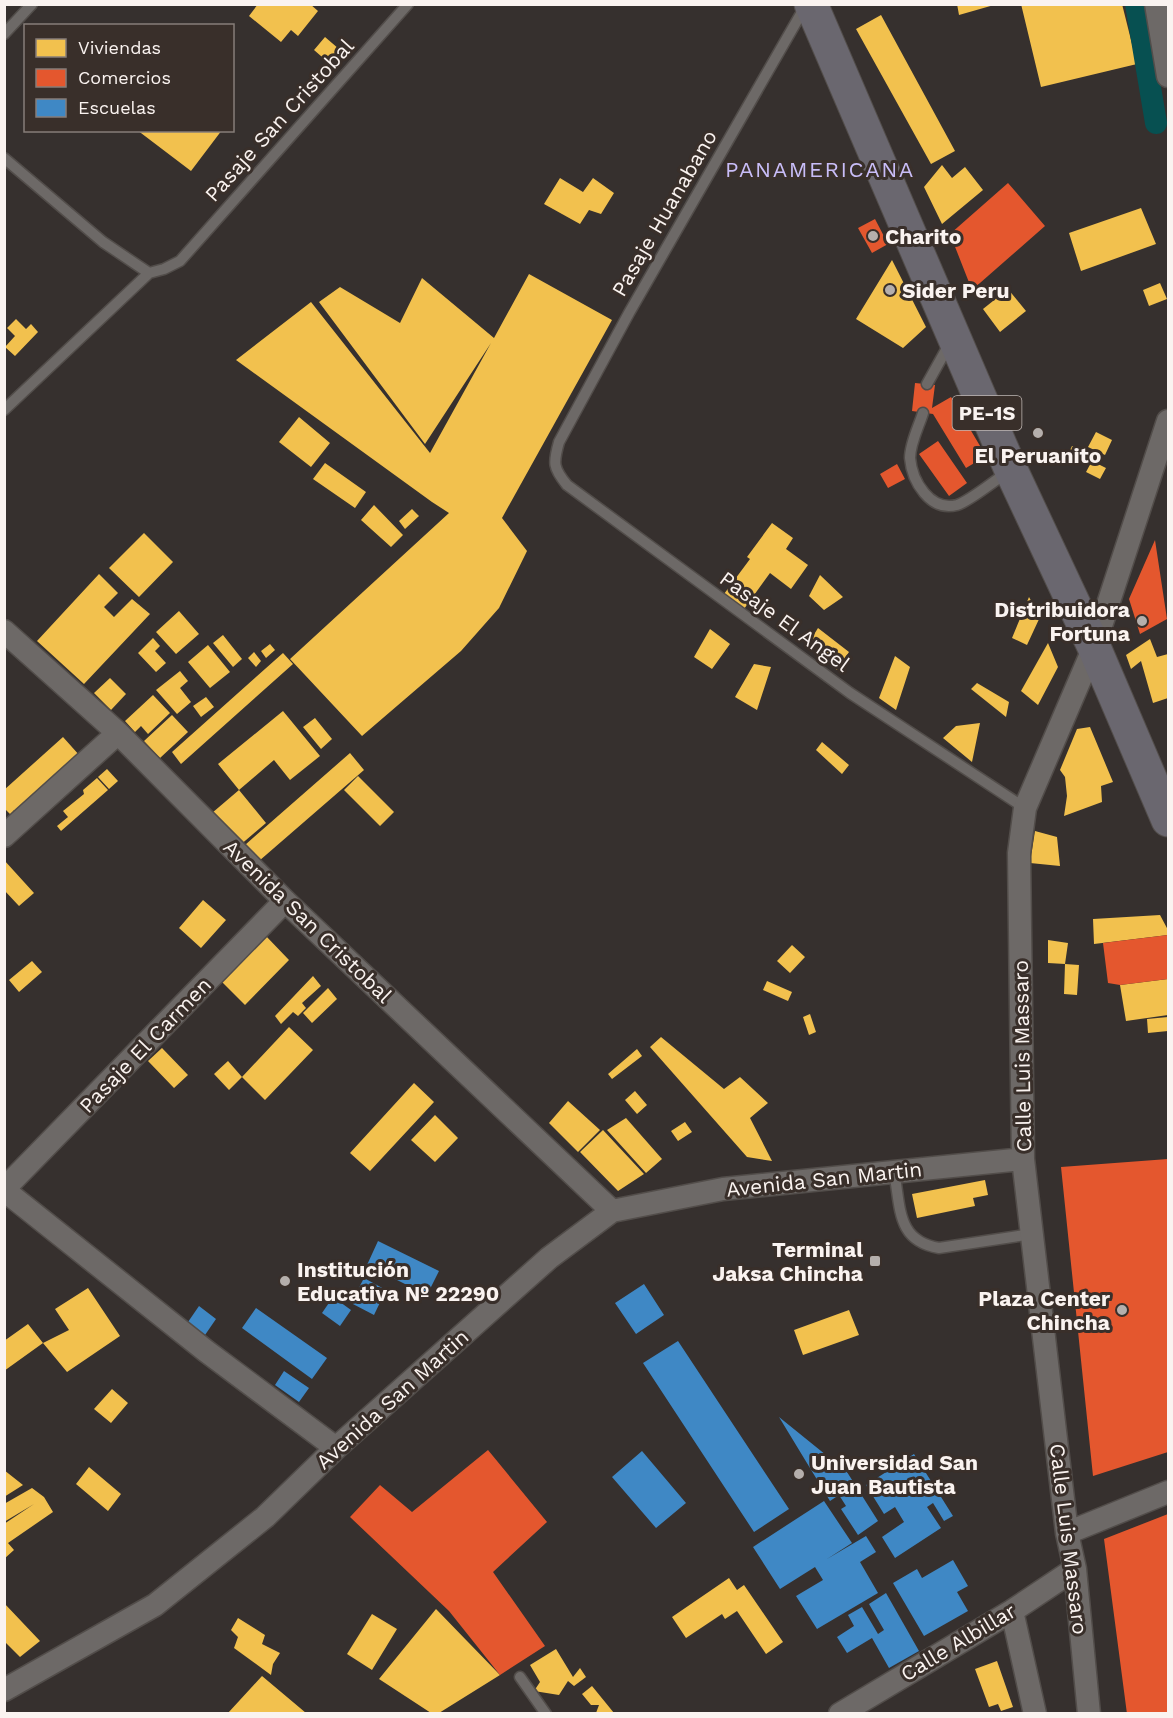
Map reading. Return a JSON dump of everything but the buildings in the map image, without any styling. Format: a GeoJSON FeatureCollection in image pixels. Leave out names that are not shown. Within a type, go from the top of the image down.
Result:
{"type":"FeatureCollection","features":[{"type":"Feature","properties":{"kind":"highway","name":"PE-1S"},"geometry":{"type":"LineString","coordinates":[[811,4],[1011,470],[1094,647],[1168,820]]}},
{"type":"Feature","properties":{"kind":"street"},"geometry":{"type":"LineString","coordinates":[[1155,4],[1168,67]]}},
{"type":"Feature","properties":{"kind":"street","name":"Calle Luis Massaro"},"geometry":{"type":"LineString","coordinates":[[1089,1713],[1075,1569],[1067,1533],[1023,1159],[1019,853],[1025,808],[1094,647],[1168,421]]}},
{"type":"Feature","properties":{"kind":"street","name":"Avenida San Cristobal"},"geometry":{"type":"LineString","coordinates":[[4,631],[118,733],[285,901],[612,1211]]}},
{"type":"Feature","properties":{"kind":"street"},"geometry":{"type":"LineString","coordinates":[[4,836],[118,733]]}},
{"type":"Feature","properties":{"kind":"street","name":"Pasaje El Carmen"},"geometry":{"type":"LineString","coordinates":[[4,1189],[285,901]]}},
{"type":"Feature","properties":{"kind":"street","name":"Avenida San Martin"},"geometry":{"type":"LineString","coordinates":[[4,1690],[155,1605],[265,1517],[336,1448],[549,1258],[612,1211],[723,1189],[1023,1159]]}},
{"type":"Feature","properties":{"kind":"street"},"geometry":{"type":"LineString","coordinates":[[4,1189],[206,1351],[336,1448]]}},
{"type":"Feature","properties":{"kind":"street"},"geometry":{"type":"LineString","coordinates":[[1067,1533],[1168,1492]]}},
{"type":"Feature","properties":{"kind":"street","name":"Calle Albillar"},"geometry":{"type":"LineString","coordinates":[[840,1713],[1012,1611],[1075,1569]]}},
{"type":"Feature","properties":{"kind":"street"},"geometry":{"type":"LineString","coordinates":[[1012,1611],[1035,1713]]}},
{"type":"Feature","properties":{"kind":"lane"},"geometry":{"type":"LineString","coordinates":[[4,34],[32,4]]}},
{"type":"Feature","properties":{"kind":"lane","name":"Pasaje San Cristobal"},"geometry":{"type":"LineString","coordinates":[[149,273],[180,261],[408,4]]}},
{"type":"Feature","properties":{"kind":"lane","name":"Pasaje Huanabano"},"geometry":{"type":"LineString","coordinates":[[560,442],[629,313],[806,4]]}},
{"type":"Feature","properties":{"kind":"lane"},"geometry":{"type":"LineString","coordinates":[[4,158],[103,242],[149,273],[4,410]]}},
{"type":"Feature","properties":{"kind":"lane"},"geometry":{"type":"LineString","coordinates":[[927,384],[943,352],[955,336]]}},
{"type":"Feature","properties":{"kind":"lane"},"geometry":{"type":"LineString","coordinates":[[922,413],[910,457],[915,477],[922,490],[933,502],[947,506],[959,504],[1011,470]]}},
{"type":"Feature","properties":{"kind":"lane","name":"Pasaje El Angel"},"geometry":{"type":"LineString","coordinates":[[560,442],[555,458],[557,473],[567,485],[850,693],[1025,808]]}},
{"type":"Feature","properties":{"kind":"lane"},"geometry":{"type":"LineString","coordinates":[[894,1172],[904,1226],[911,1237],[925,1246],[939,1248],[1032,1234]]}},
{"type":"Feature","properties":{"kind":"lane"},"geometry":{"type":"LineString","coordinates":[[520,1677],[546,1713]]}},
{"type":"Feature","properties":{"kind":"waterway"},"geometry":{"type":"LineString","coordinates":[[1136,4],[1156,123]]}},
{"type":"Feature","properties":{"kind":"place","name":"Charito"},"geometry":{"type":"Point","coordinates":[873,236]}},
{"type":"Feature","properties":{"kind":"place","name":"Sider Peru"},"geometry":{"type":"Point","coordinates":[890,290]}},
{"type":"Feature","properties":{"kind":"place","name":"El Peruanito"},"geometry":{"type":"Point","coordinates":[1038,433]}},
{"type":"Feature","properties":{"kind":"place","name":"Distribuidora Fortuna"},"geometry":{"type":"Point","coordinates":[1142,621]}},
{"type":"Feature","properties":{"kind":"place","name":"Terminal Jaksa Chincha"},"geometry":{"type":"Point","coordinates":[875,1261]}},
{"type":"Feature","properties":{"kind":"place","name":"Institución Educativa Nº 22290"},"geometry":{"type":"Point","coordinates":[285,1281]}},
{"type":"Feature","properties":{"kind":"place","name":"Plaza Center Chincha"},"geometry":{"type":"Point","coordinates":[1122,1310]}},
{"type":"Feature","properties":{"kind":"place","name":"Universidad San Juan Bautista"},"geometry":{"type":"Point","coordinates":[799,1474]}},
{"type":"Feature","properties":{"kind":"district","name":"PANAMERICANA"},"geometry":{"type":"Point","coordinates":[820,169]}}]}
